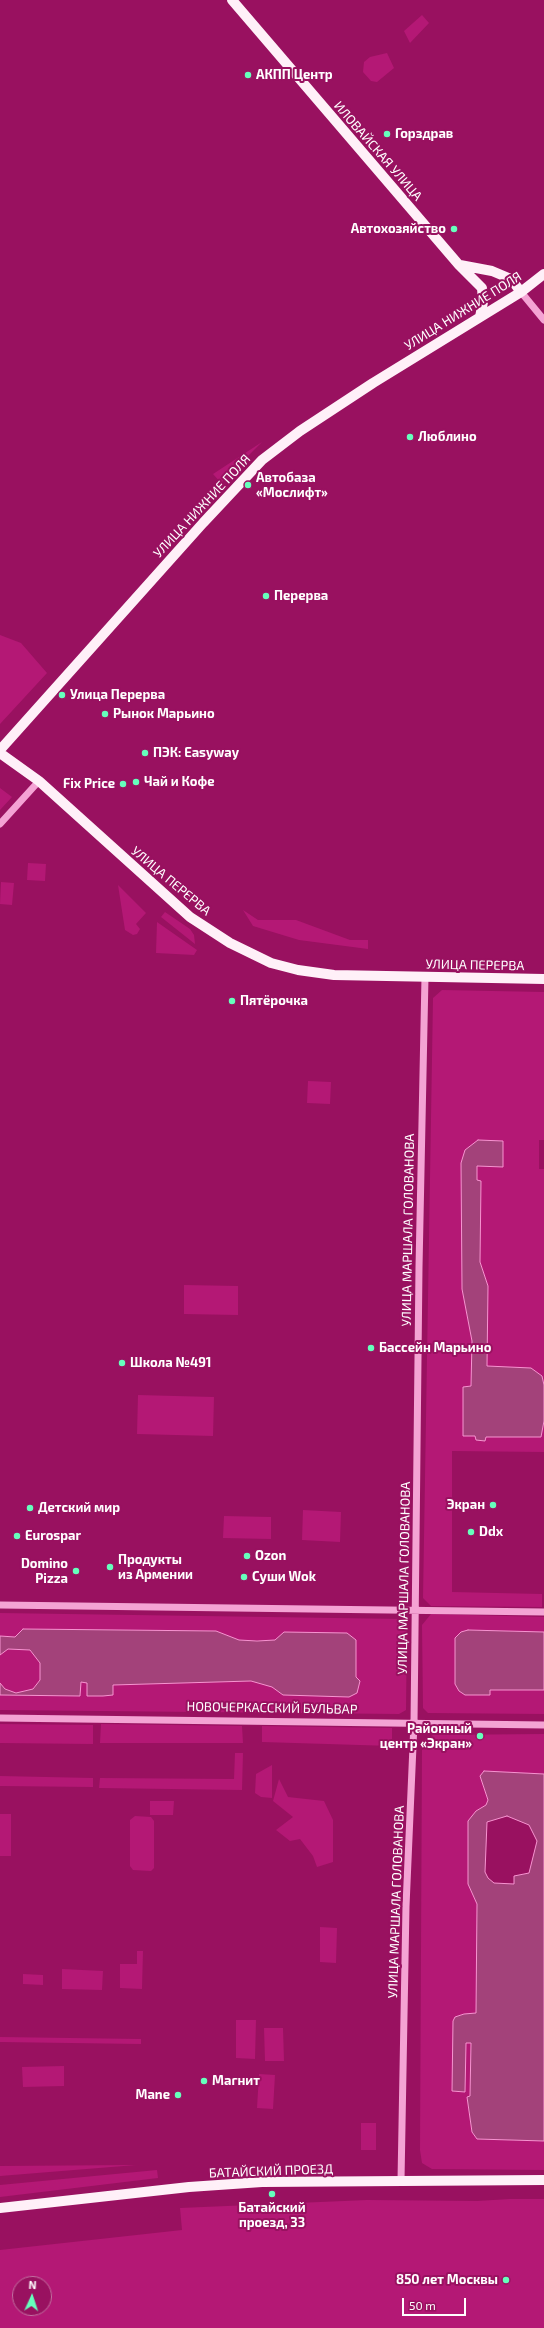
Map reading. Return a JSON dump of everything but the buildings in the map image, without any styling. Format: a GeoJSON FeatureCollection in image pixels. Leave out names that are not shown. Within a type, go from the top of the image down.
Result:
{"type":"FeatureCollection","features":[{"type":"Feature","properties":{"kind":"main road","name":"ИЛОВАЙСКАЯ УЛИЦА"},"geometry":{"type":"LineString","coordinates":[[232,0],[459,265],[482,288],[483,302],[480,317]]}},
{"type":"Feature","properties":{"kind":"main road"},"geometry":{"type":"LineString","coordinates":[[459,265],[492,271],[511,279],[521,292]]}},
{"type":"Feature","properties":{"kind":"main road","name":"УЛИЦА НИЖНИЕ ПОЛЯ"},"geometry":{"type":"LineString","coordinates":[[0,751],[203,523],[262,460],[300,431],[366,387],[521,292],[544,274]]}},
{"type":"Feature","properties":{"kind":"main road","name":"УЛИЦА ПЕРЕРВА"},"geometry":{"type":"LineString","coordinates":[[0,751],[38,781],[174,904],[204,927],[230,943],[271,963],[298,970],[334,975],[544,979]]}},
{"type":"Feature","properties":{"kind":"main road","name":"БАТАЙСКИЙ ПРОЕЗД"},"geometry":{"type":"LineString","coordinates":[[0,2208],[190,2187],[262,2182],[544,2180]]}},
{"type":"Feature","properties":{"kind":"street"},"geometry":{"type":"LineString","coordinates":[[521,292],[544,320]]}},
{"type":"Feature","properties":{"kind":"street"},"geometry":{"type":"LineString","coordinates":[[0,824],[38,781]]}},
{"type":"Feature","properties":{"kind":"street","name":"УЛИЦА МАРШАЛА ГОЛОВАНОВА"},"geometry":{"type":"LineString","coordinates":[[401,2180],[406,1906],[414,1723],[425,977]]}},
{"type":"Feature","properties":{"kind":"street"},"geometry":{"type":"LineString","coordinates":[[0,1606],[544,1612]]}},
{"type":"Feature","properties":{"kind":"street","name":"НОВОЧЕРКАССКИЙ БУЛЬВАР"},"geometry":{"type":"LineString","coordinates":[[0,1718],[544,1725]]}},
{"type":"Feature","properties":{"kind":"shaded area"},"geometry":{"type":"Polygon","coordinates":[[[422,15],[429,23],[410,43],[404,31],[422,15]]]}},
{"type":"Feature","properties":{"kind":"shaded area"},"geometry":{"type":"Polygon","coordinates":[[[387,53],[394,68],[377,82],[371,81],[363,72],[364,62],[370,57],[387,53]]]}},
{"type":"Feature","properties":{"kind":"shaded area"},"geometry":{"type":"Polygon","coordinates":[[[262,442],[221,483],[213,474],[262,442]]]}},
{"type":"Feature","properties":{"kind":"shaded area"},"geometry":{"type":"Polygon","coordinates":[[[0,635],[21,643],[47,673],[0,724],[0,635]]]}},
{"type":"Feature","properties":{"kind":"shaded area"},"geometry":{"type":"Polygon","coordinates":[[[0,788],[12,797],[0,810],[0,788]]]}},
{"type":"Feature","properties":{"kind":"shaded area"},"geometry":{"type":"Polygon","coordinates":[[[28,863],[46,864],[45,881],[27,880],[28,863]]]}},
{"type":"Feature","properties":{"kind":"shaded area"},"geometry":{"type":"Polygon","coordinates":[[[1,882],[14,883],[12,905],[0,904],[1,882]]]}},
{"type":"Feature","properties":{"kind":"shaded area"},"geometry":{"type":"Polygon","coordinates":[[[118,885],[146,913],[136,924],[140,929],[137,934],[133,935],[125,930],[118,885]]]}},
{"type":"Feature","properties":{"kind":"shaded area"},"geometry":{"type":"Polygon","coordinates":[[[243,910],[258,920],[296,920],[350,940],[368,940],[368,949],[299,940],[253,926],[243,910]]]}},
{"type":"Feature","properties":{"kind":"shaded area"},"geometry":{"type":"Polygon","coordinates":[[[165,912],[190,929],[194,935],[195,944],[161,917],[165,912]]]}},
{"type":"Feature","properties":{"kind":"shaded area"},"geometry":{"type":"Polygon","coordinates":[[[157,922],[197,950],[194,955],[156,953],[157,922]]]}},
{"type":"Feature","properties":{"kind":"shaded area"},"geometry":{"type":"Polygon","coordinates":[[[442,990],[544,992],[544,1140],[539,1140],[539,1169],[544,1169],[544,1385],[542,1376],[531,1368],[487,1367],[488,1286],[480,1262],[481,1181],[477,1181],[477,1166],[503,1166],[478,1140],[462,1289],[472,1341],[471,1386],[464,1387],[463,1435],[475,1436],[485,1440],[486,1437],[541,1437],[544,1421],[544,1452],[452,1451],[452,1592],[542,1594],[542,1607],[431,1606],[423,1598],[433,998],[442,990]]]}},
{"type":"Feature","properties":{"kind":"shaded area"},"geometry":{"type":"Polygon","coordinates":[[[308,1081],[331,1082],[330,1104],[307,1103],[308,1081]]]}},
{"type":"Feature","properties":{"kind":"shaded area"},"geometry":{"type":"Polygon","coordinates":[[[478,1140],[503,1141],[503,1167],[477,1166],[477,1180],[481,1181],[480,1262],[488,1286],[487,1366],[531,1368],[542,1376],[544,1385],[544,1421],[541,1437],[486,1437],[485,1441],[476,1440],[475,1436],[463,1436],[463,1387],[471,1386],[472,1341],[462,1289],[461,1163],[465,1150],[478,1140]]]}},
{"type":"Feature","properties":{"kind":"shaded area"},"geometry":{"type":"Polygon","coordinates":[[[184,1285],[238,1286],[238,1315],[184,1314],[184,1285]]]}},
{"type":"Feature","properties":{"kind":"shaded area"},"geometry":{"type":"Polygon","coordinates":[[[138,1395],[214,1397],[213,1436],[137,1434],[138,1395]]]}},
{"type":"Feature","properties":{"kind":"shaded area"},"geometry":{"type":"Polygon","coordinates":[[[303,1510],[341,1512],[340,1542],[302,1540],[303,1510]]]}},
{"type":"Feature","properties":{"kind":"shaded area"},"geometry":{"type":"Polygon","coordinates":[[[224,1516],[271,1517],[271,1539],[223,1538],[224,1516]]]}},
{"type":"Feature","properties":{"kind":"shaded area"},"geometry":{"type":"Polygon","coordinates":[[[0,1613],[403,1619],[407,1625],[406,1710],[399,1714],[0,1710],[0,1695],[79,1696],[81,1682],[87,1682],[88,1696],[113,1685],[251,1681],[272,1687],[283,1695],[356,1677],[356,1665],[275,1640],[239,1640],[216,1631],[23,1629],[16,1637],[0,1636],[0,1613]]]}},
{"type":"Feature","properties":{"kind":"shaded area"},"geometry":{"type":"Polygon","coordinates":[[[431,1614],[544,1617],[544,1632],[468,1630],[461,1632],[455,1638],[455,1684],[459,1691],[490,1695],[490,1690],[544,1690],[544,1714],[428,1713],[423,1708],[422,1625],[431,1614]]]}},
{"type":"Feature","properties":{"kind":"shaded area"},"geometry":{"type":"Polygon","coordinates":[[[23,1629],[216,1631],[239,1640],[257,1641],[275,1640],[284,1632],[347,1633],[356,1640],[356,1677],[360,1681],[357,1693],[349,1697],[283,1695],[272,1687],[251,1681],[113,1685],[113,1695],[103,1696],[87,1696],[87,1683],[81,1682],[80,1696],[0,1695],[0,1683],[5,1689],[16,1693],[33,1689],[40,1680],[40,1663],[30,1650],[8,1649],[0,1655],[0,1636],[15,1637],[23,1629]]]}},
{"type":"Feature","properties":{"kind":"shaded area"},"geometry":{"type":"Polygon","coordinates":[[[468,1630],[544,1632],[544,1690],[490,1690],[490,1695],[465,1695],[459,1691],[455,1684],[455,1638],[461,1632],[468,1630]]]}},
{"type":"Feature","properties":{"kind":"shaded area"},"geometry":{"type":"Polygon","coordinates":[[[8,1649],[30,1650],[36,1655],[40,1663],[41,1673],[40,1680],[33,1689],[16,1693],[5,1689],[0,1683],[0,1655],[8,1649]]]}},
{"type":"Feature","properties":{"kind":"shaded area"},"geometry":{"type":"Polygon","coordinates":[[[0,1724],[93,1725],[93,1744],[0,1743],[0,1724]]]}},
{"type":"Feature","properties":{"kind":"shaded area"},"geometry":{"type":"Polygon","coordinates":[[[101,1724],[242,1726],[243,1743],[100,1743],[101,1724]]]}},
{"type":"Feature","properties":{"kind":"shaded area"},"geometry":{"type":"Polygon","coordinates":[[[262,1726],[392,1728],[392,1746],[262,1742],[262,1726]]]}},
{"type":"Feature","properties":{"kind":"shaded area"},"geometry":{"type":"Polygon","coordinates":[[[544,1734],[544,1774],[484,1771],[483,1786],[488,1800],[486,1805],[476,1811],[468,1884],[477,1904],[476,2014],[464,2014],[455,2017],[453,2091],[465,2092],[466,2043],[471,2043],[470,2096],[467,2097],[472,2132],[477,2139],[544,2141],[544,2170],[432,2169],[422,2163],[420,2150],[422,1748],[425,1739],[433,1735],[544,1734]]]}},
{"type":"Feature","properties":{"kind":"shaded area"},"geometry":{"type":"Polygon","coordinates":[[[235,1753],[243,1753],[242,1790],[99,1788],[100,1778],[234,1779],[235,1753]]]}},
{"type":"Feature","properties":{"kind":"shaded area"},"geometry":{"type":"Polygon","coordinates":[[[272,1765],[272,1798],[261,1797],[255,1793],[256,1774],[272,1765]]]}},
{"type":"Feature","properties":{"kind":"shaded area"},"geometry":{"type":"Polygon","coordinates":[[[484,1771],[544,1774],[544,2141],[477,2139],[472,2132],[467,2097],[470,2096],[471,2043],[466,2043],[465,2092],[452,2091],[453,2021],[455,2017],[464,2014],[476,2013],[477,1904],[468,1884],[468,1821],[476,1811],[486,1805],[488,1800],[480,1776],[484,1771]],[[507,1816],[487,1822],[485,1872],[488,1878],[494,1883],[514,1884],[514,1876],[529,1873],[537,1841],[529,1825],[507,1816]]]}},
{"type":"Feature","properties":{"kind":"shaded area"},"geometry":{"type":"Polygon","coordinates":[[[0,1776],[93,1778],[93,1787],[0,1786],[0,1776]]]}},
{"type":"Feature","properties":{"kind":"shaded area"},"geometry":{"type":"Polygon","coordinates":[[[279,1779],[288,1797],[324,1801],[333,1820],[333,1862],[317,1867],[313,1856],[300,1839],[290,1841],[276,1830],[293,1817],[273,1801],[279,1779]]]}},
{"type":"Feature","properties":{"kind":"shaded area"},"geometry":{"type":"Polygon","coordinates":[[[150,1801],[174,1801],[173,1815],[150,1815],[150,1801]]]}},
{"type":"Feature","properties":{"kind":"shaded area"},"geometry":{"type":"Polygon","coordinates":[[[0,1814],[11,1814],[11,1856],[0,1856],[0,1814]]]}},
{"type":"Feature","properties":{"kind":"shaded area"},"geometry":{"type":"Polygon","coordinates":[[[135,1816],[151,1817],[154,1821],[154,1868],[151,1871],[133,1870],[130,1866],[130,1820],[135,1816]]]}},
{"type":"Feature","properties":{"kind":"shaded area"},"geometry":{"type":"Polygon","coordinates":[[[320,1927],[337,1928],[336,1963],[320,1962],[320,1927]]]}},
{"type":"Feature","properties":{"kind":"shaded area"},"geometry":{"type":"Polygon","coordinates":[[[137,1951],[143,1951],[142,1989],[120,1988],[120,1964],[137,1964],[137,1951]]]}},
{"type":"Feature","properties":{"kind":"shaded area"},"geometry":{"type":"Polygon","coordinates":[[[62,1969],[103,1971],[102,1990],[62,1989],[62,1969]]]}},
{"type":"Feature","properties":{"kind":"shaded area"},"geometry":{"type":"Polygon","coordinates":[[[23,1974],[43,1975],[43,1985],[23,1984],[23,1974]]]}},
{"type":"Feature","properties":{"kind":"shaded area"},"geometry":{"type":"Polygon","coordinates":[[[236,2020],[256,2020],[255,2059],[236,2058],[236,2020]]]}},
{"type":"Feature","properties":{"kind":"shaded area"},"geometry":{"type":"Polygon","coordinates":[[[264,2028],[283,2028],[284,2061],[265,2061],[264,2028]]]}},
{"type":"Feature","properties":{"kind":"shaded area"},"geometry":{"type":"Polygon","coordinates":[[[0,2037],[141,2039],[141,2044],[0,2042],[0,2037]]]}},
{"type":"Feature","properties":{"kind":"shaded area"},"geometry":{"type":"Polygon","coordinates":[[[64,2066],[64,2086],[23,2087],[22,2067],[64,2066]]]}},
{"type":"Feature","properties":{"kind":"shaded area"},"geometry":{"type":"Polygon","coordinates":[[[259,2074],[275,2075],[273,2109],[257,2108],[259,2074]]]}},
{"type":"Feature","properties":{"kind":"shaded area"},"geometry":{"type":"Polygon","coordinates":[[[361,2123],[376,2123],[376,2150],[361,2150],[361,2123]]]}},
{"type":"Feature","properties":{"kind":"shaded area"},"geometry":{"type":"Polygon","coordinates":[[[136,2165],[0,2176],[0,2166],[136,2165]]]}},
{"type":"Feature","properties":{"kind":"shaded area"},"geometry":{"type":"Polygon","coordinates":[[[157,2170],[158,2178],[0,2197],[0,2185],[157,2170]]]}},
{"type":"Feature","properties":{"kind":"shaded area"},"geometry":{"type":"Polygon","coordinates":[[[544,2199],[544,2328],[0,2328],[0,2250],[182,2230],[180,2208],[367,2200],[477,2201],[544,2199]]]}},
{"type":"Feature","properties":{"kind":"place","name":"АКПП Центр"},"geometry":{"type":"Point","coordinates":[248,75]}},
{"type":"Feature","properties":{"kind":"place","name":"Горздрав"},"geometry":{"type":"Point","coordinates":[387,134]}},
{"type":"Feature","properties":{"kind":"place","name":"Автохозяйство"},"geometry":{"type":"Point","coordinates":[454,229]}},
{"type":"Feature","properties":{"kind":"place","name":"Люблино"},"geometry":{"type":"Point","coordinates":[410,437]}},
{"type":"Feature","properties":{"kind":"place","name":"Автобаза «Мослифт»"},"geometry":{"type":"Point","coordinates":[248,485]}},
{"type":"Feature","properties":{"kind":"place","name":"Перерва"},"geometry":{"type":"Point","coordinates":[266,596]}},
{"type":"Feature","properties":{"kind":"place","name":"Улица Перерва"},"geometry":{"type":"Point","coordinates":[62,695]}},
{"type":"Feature","properties":{"kind":"place","name":"Рынок Марьино"},"geometry":{"type":"Point","coordinates":[105,714]}},
{"type":"Feature","properties":{"kind":"place","name":"ПЭК: Easyway"},"geometry":{"type":"Point","coordinates":[145,753]}},
{"type":"Feature","properties":{"kind":"place","name":"Чай и Кофе"},"geometry":{"type":"Point","coordinates":[136,782]}},
{"type":"Feature","properties":{"kind":"place","name":"Fix Price"},"geometry":{"type":"Point","coordinates":[123,784]}},
{"type":"Feature","properties":{"kind":"place","name":"Пятёрочка"},"geometry":{"type":"Point","coordinates":[232,1001]}},
{"type":"Feature","properties":{"kind":"place","name":"Бассейн Марьино"},"geometry":{"type":"Point","coordinates":[371,1348]}},
{"type":"Feature","properties":{"kind":"place","name":"Школа №491"},"geometry":{"type":"Point","coordinates":[122,1363]}},
{"type":"Feature","properties":{"kind":"place","name":"Экран"},"geometry":{"type":"Point","coordinates":[493,1505]}},
{"type":"Feature","properties":{"kind":"place","name":"Детский мир"},"geometry":{"type":"Point","coordinates":[30,1508]}},
{"type":"Feature","properties":{"kind":"place","name":"Ddx"},"geometry":{"type":"Point","coordinates":[471,1532]}},
{"type":"Feature","properties":{"kind":"place","name":"Eurospar"},"geometry":{"type":"Point","coordinates":[17,1536]}},
{"type":"Feature","properties":{"kind":"place","name":"Ozon"},"geometry":{"type":"Point","coordinates":[247,1556]}},
{"type":"Feature","properties":{"kind":"place","name":"Продукты из Армении"},"geometry":{"type":"Point","coordinates":[110,1567]}},
{"type":"Feature","properties":{"kind":"place","name":"Domino Pizza"},"geometry":{"type":"Point","coordinates":[76,1571]}},
{"type":"Feature","properties":{"kind":"place","name":"Суши Wok"},"geometry":{"type":"Point","coordinates":[244,1577]}},
{"type":"Feature","properties":{"kind":"place","name":"Районный центр «Экран»"},"geometry":{"type":"Point","coordinates":[480,1736]}},
{"type":"Feature","properties":{"kind":"place","name":"Магнит"},"geometry":{"type":"Point","coordinates":[204,2081]}},
{"type":"Feature","properties":{"kind":"place","name":"Mane"},"geometry":{"type":"Point","coordinates":[178,2095]}},
{"type":"Feature","properties":{"kind":"place","name":"Батайский проезд, 33"},"geometry":{"type":"Point","coordinates":[272,2194]}},
{"type":"Feature","properties":{"kind":"place","name":"850 лет Москвы"},"geometry":{"type":"Point","coordinates":[506,2280]}}]}
